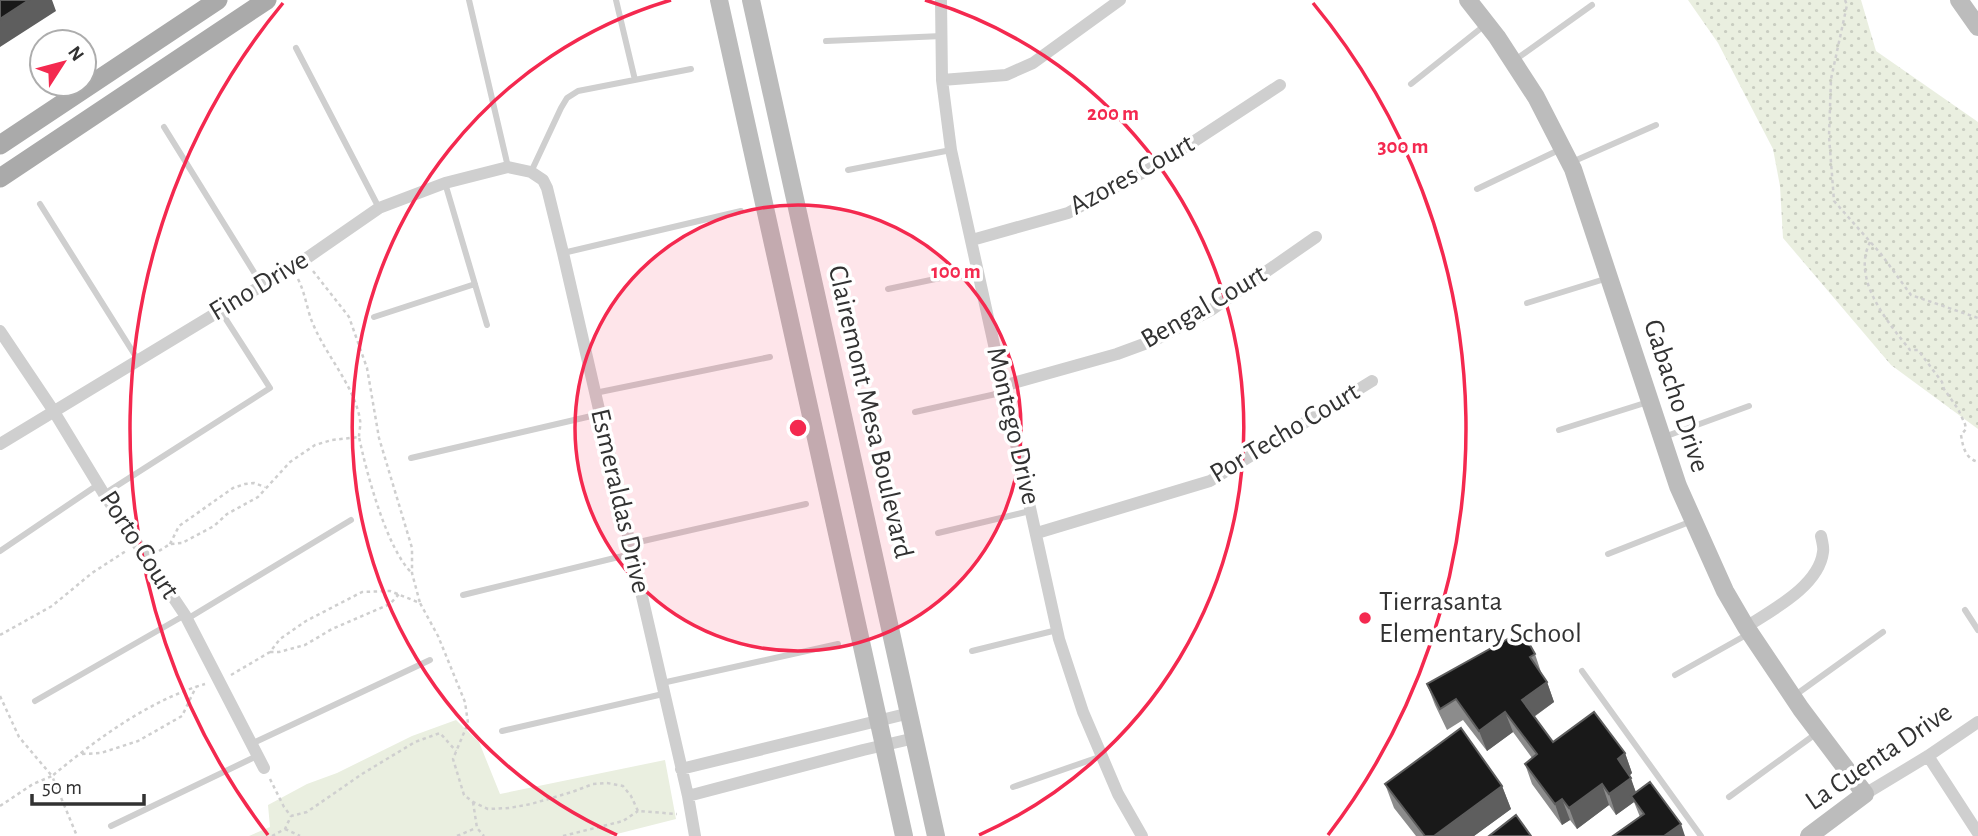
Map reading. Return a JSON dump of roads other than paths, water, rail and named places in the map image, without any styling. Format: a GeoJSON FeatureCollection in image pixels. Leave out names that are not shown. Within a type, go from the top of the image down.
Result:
{"type":"FeatureCollection","features":[{"type":"Feature","properties":{"kind":"main road"},"geometry":{"type":"LineString","coordinates":[[0,145],[218,0]]}},
{"type":"Feature","properties":{"kind":"main road","name":"Clairemont Mesa Boulevard"},"geometry":{"type":"LineString","coordinates":[[719,0],[904,836]]}},
{"type":"Feature","properties":{"kind":"main road","name":"Clairemont Mesa Boulevard"},"geometry":{"type":"LineString","coordinates":[[751,0],[936,836]]}},
{"type":"Feature","properties":{"kind":"main road","name":"Gabacho Drive"},"geometry":{"type":"LineString","coordinates":[[1468,0],[1487,23],[1536,97],[1567,156],[1678,486],[1726,591],[1748,630],[1793,697],[1865,794]]}},
{"type":"Feature","properties":{"kind":"main road"},"geometry":{"type":"LineString","coordinates":[[1959,0],[1978,27]]}},
{"type":"Feature","properties":{"kind":"main road"},"geometry":{"type":"LineString","coordinates":[[0,178],[257,3]]}},
{"type":"Feature","properties":{"kind":"main road","name":"La Cuenta Drive"},"geometry":{"type":"LineString","coordinates":[[1809,836],[1865,794]]}},
{"type":"Feature","properties":{"kind":"street","name":"Montego Drive"},"geometry":{"type":"LineString","coordinates":[[941,0],[942,80],[951,150],[1057,630],[1083,712],[1118,794],[1142,836]]}},
{"type":"Feature","properties":{"kind":"street"},"geometry":{"type":"LineString","coordinates":[[942,80],[1006,75],[1033,63],[1120,0]]}},
{"type":"Feature","properties":{"kind":"street","name":"Azores Court"},"geometry":{"type":"LineString","coordinates":[[972,240],[1068,213],[1164,161],[1280,85]]}},
{"type":"Feature","properties":{"kind":"street","name":"Fino Drive"},"geometry":{"type":"LineString","coordinates":[[0,444],[304,260],[379,208],[445,183],[508,167],[531,172]]}},
{"type":"Feature","properties":{"kind":"street","name":"Esmeraldas Drive"},"geometry":{"type":"LineString","coordinates":[[531,172],[542,180],[547,188],[564,253],[695,836]]}},
{"type":"Feature","properties":{"kind":"street","name":"Bengal Court"},"geometry":{"type":"LineString","coordinates":[[1004,389],[1117,355],[1156,340],[1211,310],[1317,237]]}},
{"type":"Feature","properties":{"kind":"street","name":"Porto Court"},"geometry":{"type":"LineString","coordinates":[[0,331],[186,617],[264,768]]}},
{"type":"Feature","properties":{"kind":"street","name":"Por Techo Court"},"geometry":{"type":"LineString","coordinates":[[1037,533],[1210,481],[1372,381]]}},
{"type":"Feature","properties":{"kind":"street"},"geometry":{"type":"LineString","coordinates":[[1748,630],[1806,586],[1824,551],[1821,536]]}},
{"type":"Feature","properties":{"kind":"street"},"geometry":{"type":"LineString","coordinates":[[681,769],[910,713]]}},
{"type":"Feature","properties":{"kind":"street","name":"La Cuenta Drive"},"geometry":{"type":"LineString","coordinates":[[1865,794],[1978,722]]}},
{"type":"Feature","properties":{"kind":"street"},"geometry":{"type":"LineString","coordinates":[[688,796],[915,738]]}},
{"type":"Feature","properties":{"kind":"street"},"geometry":{"type":"LineString","coordinates":[[1928,756],[1978,833]]}},
{"type":"Feature","properties":{"kind":"lane"},"geometry":{"type":"LineString","coordinates":[[469,0],[508,167]]}},
{"type":"Feature","properties":{"kind":"lane"},"geometry":{"type":"LineString","coordinates":[[616,0],[635,80]]}},
{"type":"Feature","properties":{"kind":"lane"},"geometry":{"type":"LineString","coordinates":[[1513,61],[1592,5]]}},
{"type":"Feature","properties":{"kind":"lane"},"geometry":{"type":"LineString","coordinates":[[1411,84],[1487,23]]}},
{"type":"Feature","properties":{"kind":"lane"},"geometry":{"type":"LineString","coordinates":[[826,41],[942,36]]}},
{"type":"Feature","properties":{"kind":"lane"},"geometry":{"type":"LineString","coordinates":[[296,48],[379,208]]}},
{"type":"Feature","properties":{"kind":"lane"},"geometry":{"type":"LineString","coordinates":[[531,172],[567,98],[578,91],[691,69]]}},
{"type":"Feature","properties":{"kind":"lane"},"geometry":{"type":"LineString","coordinates":[[1477,189],[1656,125]]}},
{"type":"Feature","properties":{"kind":"lane"},"geometry":{"type":"LineString","coordinates":[[164,127],[262,285]]}},
{"type":"Feature","properties":{"kind":"lane"},"geometry":{"type":"LineString","coordinates":[[848,170],[951,150]]}},
{"type":"Feature","properties":{"kind":"lane"},"geometry":{"type":"LineString","coordinates":[[445,183],[487,324]]}},
{"type":"Feature","properties":{"kind":"lane"},"geometry":{"type":"LineString","coordinates":[[40,204],[138,360]]}},
{"type":"Feature","properties":{"kind":"lane"},"geometry":{"type":"LineString","coordinates":[[564,253],[741,211]]}},
{"type":"Feature","properties":{"kind":"lane"},"geometry":{"type":"LineString","coordinates":[[888,289],[978,270]]}},
{"type":"Feature","properties":{"kind":"lane"},"geometry":{"type":"LineString","coordinates":[[1527,303],[1609,277]]}},
{"type":"Feature","properties":{"kind":"lane"},"geometry":{"type":"LineString","coordinates":[[374,317],[475,284]]}},
{"type":"Feature","properties":{"kind":"lane"},"geometry":{"type":"LineString","coordinates":[[0,551],[270,388],[220,310]]}},
{"type":"Feature","properties":{"kind":"lane"},"geometry":{"type":"LineString","coordinates":[[595,393],[770,356]]}},
{"type":"Feature","properties":{"kind":"lane"},"geometry":{"type":"LineString","coordinates":[[915,412],[1004,389]]}},
{"type":"Feature","properties":{"kind":"lane"},"geometry":{"type":"LineString","coordinates":[[1559,430],[1650,401]]}},
{"type":"Feature","properties":{"kind":"lane"},"geometry":{"type":"LineString","coordinates":[[1662,438],[1749,406]]}},
{"type":"Feature","properties":{"kind":"lane"},"geometry":{"type":"LineString","coordinates":[[411,458],[600,414]]}},
{"type":"Feature","properties":{"kind":"lane"},"geometry":{"type":"LineString","coordinates":[[463,595],[806,504]]}},
{"type":"Feature","properties":{"kind":"lane"},"geometry":{"type":"LineString","coordinates":[[939,533],[1032,511]]}},
{"type":"Feature","properties":{"kind":"lane"},"geometry":{"type":"LineString","coordinates":[[35,701],[186,617],[351,520]]}},
{"type":"Feature","properties":{"kind":"lane"},"geometry":{"type":"LineString","coordinates":[[1608,554],[1693,520]]}},
{"type":"Feature","properties":{"kind":"lane"},"geometry":{"type":"LineString","coordinates":[[1965,610],[1978,630]]}},
{"type":"Feature","properties":{"kind":"lane"},"geometry":{"type":"LineString","coordinates":[[972,651],[1057,630]]}},
{"type":"Feature","properties":{"kind":"lane"},"geometry":{"type":"LineString","coordinates":[[1675,675],[1748,630]]}},
{"type":"Feature","properties":{"kind":"lane"},"geometry":{"type":"LineString","coordinates":[[1793,697],[1883,632]]}},
{"type":"Feature","properties":{"kind":"lane"},"geometry":{"type":"LineString","coordinates":[[502,732],[838,644]]}},
{"type":"Feature","properties":{"kind":"lane"},"geometry":{"type":"LineString","coordinates":[[111,825],[430,660]]}},
{"type":"Feature","properties":{"kind":"lane"},"geometry":{"type":"LineString","coordinates":[[1582,671],[1701,836]]}},
{"type":"Feature","properties":{"kind":"lane"},"geometry":{"type":"LineString","coordinates":[[1729,797],[1819,732]]}},
{"type":"Feature","properties":{"kind":"lane"},"geometry":{"type":"LineString","coordinates":[[1013,788],[1102,757]]}},
{"type":"Feature","properties":{"kind":"place","name":"Tierrasanta Elementary School"},"geometry":{"type":"Point","coordinates":[1365,618]}}]}
